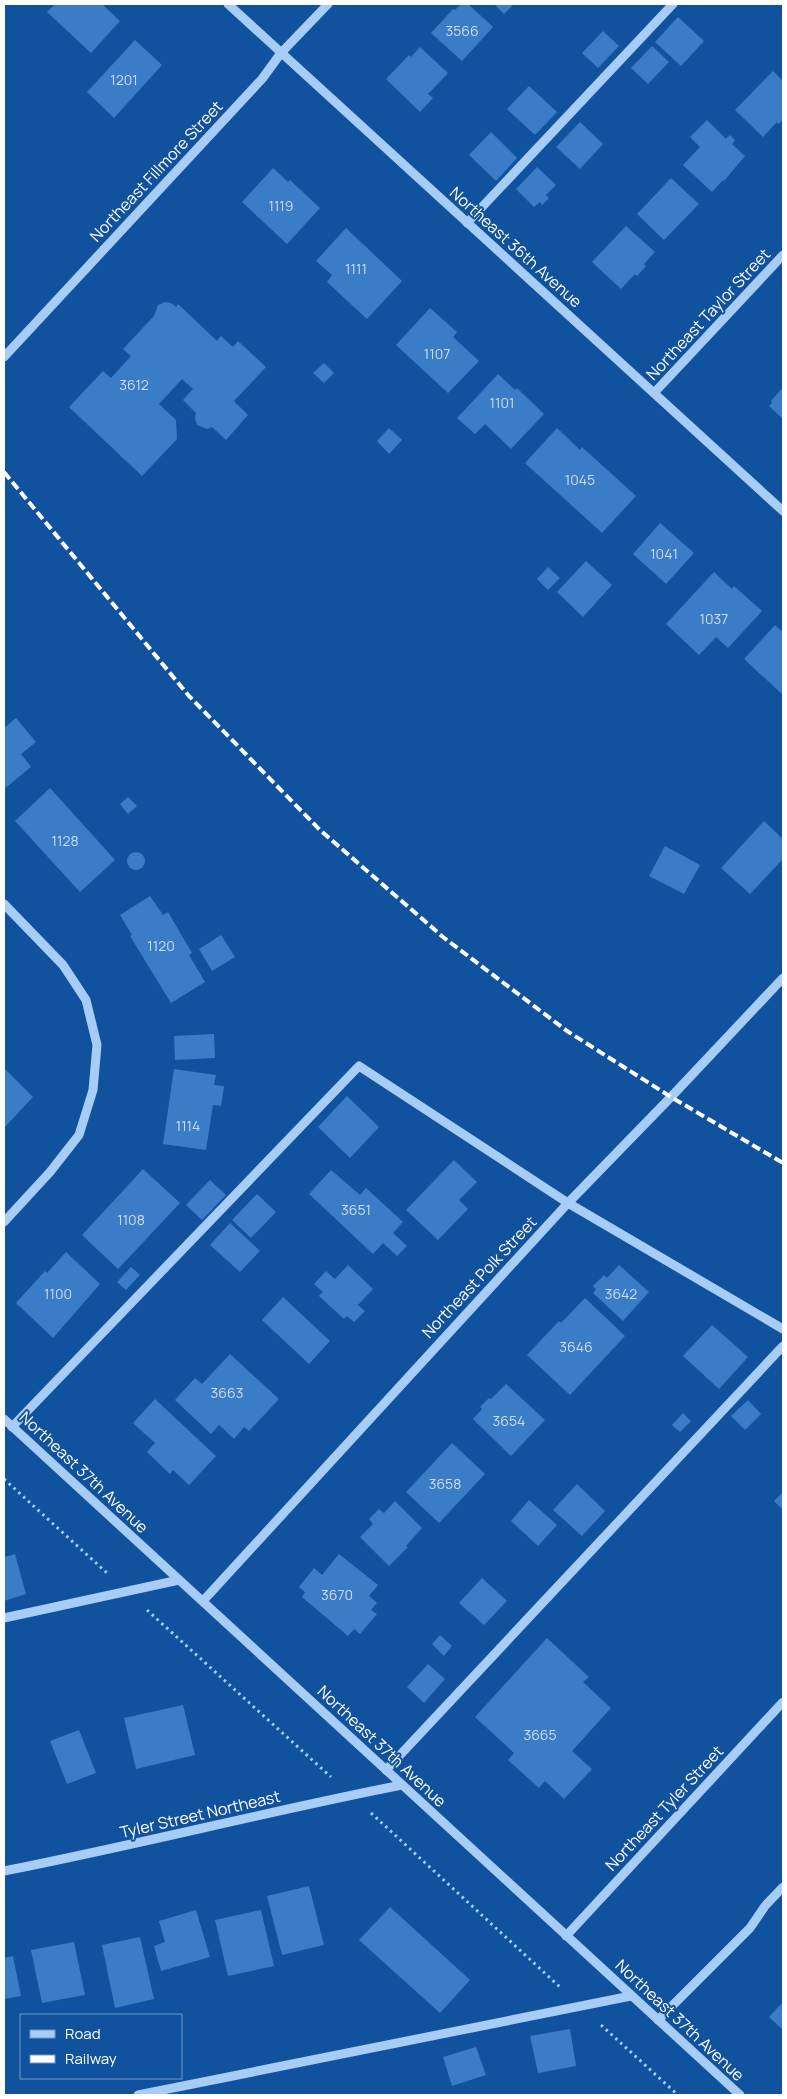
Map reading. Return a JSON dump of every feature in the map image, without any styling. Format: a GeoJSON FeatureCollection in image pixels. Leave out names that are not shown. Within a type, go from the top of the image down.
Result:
{"type":"FeatureCollection","features":[{"type":"Feature","properties":{"kind":"street","name":"Northeast 36th Avenue"},"geometry":{"type":"LineString","coordinates":[[228,4],[783,511]]}},
{"type":"Feature","properties":{"kind":"street","name":"Northeast Fillmore Street"},"geometry":{"type":"LineString","coordinates":[[4,357],[328,4]]}},
{"type":"Feature","properties":{"kind":"street"},"geometry":{"type":"LineString","coordinates":[[467,223],[673,4]]}},
{"type":"Feature","properties":{"kind":"street","name":"Northeast Taylor Street"},"geometry":{"type":"LineString","coordinates":[[654,393],[783,255]]}},
{"type":"Feature","properties":{"kind":"street"},"geometry":{"type":"LineString","coordinates":[[4,904],[63,965],[82,993],[86,1000],[97,1045],[93,1090],[79,1135],[50,1172],[4,1222]]}},
{"type":"Feature","properties":{"kind":"street","name":"Northeast Polk Street"},"geometry":{"type":"LineString","coordinates":[[203,1602],[568,1203],[783,978]]}},
{"type":"Feature","properties":{"kind":"street"},"geometry":{"type":"LineString","coordinates":[[12,1427],[359,1066],[568,1203],[783,1329]]}},
{"type":"Feature","properties":{"kind":"street"},"geometry":{"type":"LineString","coordinates":[[386,1770],[783,1346]]}},
{"type":"Feature","properties":{"kind":"street","name":"Northeast 37th Avenue"},"geometry":{"type":"LineString","coordinates":[[4,1419],[740,2095]]}},
{"type":"Feature","properties":{"kind":"street"},"geometry":{"type":"LineString","coordinates":[[4,1618],[179,1580]]}},
{"type":"Feature","properties":{"kind":"street","name":"Northeast Tyler Street"},"geometry":{"type":"LineString","coordinates":[[566,1936],[783,1702]]}},
{"type":"Feature","properties":{"kind":"street","name":"Tyler Street Northeast"},"geometry":{"type":"LineString","coordinates":[[4,1871],[112,1850],[402,1785]]}},
{"type":"Feature","properties":{"kind":"street"},"geometry":{"type":"LineString","coordinates":[[658,2020],[750,1928],[765,1906],[783,1887]]}},
{"type":"Feature","properties":{"kind":"street"},"geometry":{"type":"LineString","coordinates":[[138,2095],[631,1996]]}},
{"type":"Feature","properties":{"kind":"path"},"geometry":{"type":"LineString","coordinates":[[4,1479],[329,1774]]}},
{"type":"Feature","properties":{"kind":"path"},"geometry":{"type":"LineString","coordinates":[[392,1832],[678,2095]]}},
{"type":"Feature","properties":{"kind":"building"},"geometry":{"type":"Polygon","coordinates":[[[55,4],[102,4],[120,21],[91,53],[47,12],[55,4]]]}},
{"type":"Feature","properties":{"kind":"building"},"geometry":{"type":"Polygon","coordinates":[[[461,4],[468,4],[493,27],[462,61],[431,33],[453,9],[455,10],[461,4]]]}},
{"type":"Feature","properties":{"kind":"building"},"geometry":{"type":"Polygon","coordinates":[[[494,4],[514,4],[504,14],[494,4]]]}},
{"type":"Feature","properties":{"kind":"building"},"geometry":{"type":"Polygon","coordinates":[[[678,17],[704,41],[681,66],[655,42],[678,17]]]}},
{"type":"Feature","properties":{"kind":"building"},"geometry":{"type":"Polygon","coordinates":[[[603,31],[619,46],[598,68],[582,53],[603,31]]]}},
{"type":"Feature","properties":{"kind":"building"},"geometry":{"type":"Polygon","coordinates":[[[135,40],[162,65],[114,118],[87,92],[135,40]]]}},
{"type":"Feature","properties":{"kind":"building"},"geometry":{"type":"Polygon","coordinates":[[[652,46],[669,62],[648,84],[631,68],[652,46]]]}},
{"type":"Feature","properties":{"kind":"building"},"geometry":{"type":"Polygon","coordinates":[[[420,47],[448,73],[428,94],[433,98],[420,112],[386,79],[409,55],[411,57],[420,47]]]}},
{"type":"Feature","properties":{"kind":"building"},"geometry":{"type":"Polygon","coordinates":[[[773,71],[783,81],[783,119],[779,124],[777,122],[763,137],[735,110],[773,71]]]}},
{"type":"Feature","properties":{"kind":"building"},"geometry":{"type":"Polygon","coordinates":[[[529,86],[557,112],[535,135],[507,109],[529,86]]]}},
{"type":"Feature","properties":{"kind":"building"},"geometry":{"type":"Polygon","coordinates":[[[707,120],[726,139],[730,135],[735,140],[732,144],[745,156],[712,192],[683,165],[700,147],[690,137],[707,120]]]}},
{"type":"Feature","properties":{"kind":"building"},"geometry":{"type":"Polygon","coordinates":[[[580,122],[603,144],[580,169],[556,147],[580,122]]]}},
{"type":"Feature","properties":{"kind":"building"},"geometry":{"type":"Polygon","coordinates":[[[491,132],[517,158],[496,181],[469,155],[491,132]]]}},
{"type":"Feature","properties":{"kind":"building"},"geometry":{"type":"Polygon","coordinates":[[[537,167],[556,185],[546,195],[549,198],[542,205],[540,202],[534,207],[516,189],[537,167]]]}},
{"type":"Feature","properties":{"kind":"building"},"geometry":{"type":"Polygon","coordinates":[[[273,168],[288,182],[290,180],[320,208],[287,244],[242,202],[273,168]]]}},
{"type":"Feature","properties":{"kind":"building"},"geometry":{"type":"Polygon","coordinates":[[[671,178],[699,204],[664,240],[637,214],[671,178]]]}},
{"type":"Feature","properties":{"kind":"building"},"geometry":{"type":"Polygon","coordinates":[[[626,226],[655,252],[644,264],[646,266],[637,276],[635,274],[621,289],[592,262],[626,226]]]}},
{"type":"Feature","properties":{"kind":"building"},"geometry":{"type":"Polygon","coordinates":[[[346,228],[402,281],[367,319],[327,282],[332,275],[316,261],[346,228]]]}},
{"type":"Feature","properties":{"kind":"building"},"geometry":{"type":"Polygon","coordinates":[[[165,302],[171,303],[176,307],[178,304],[217,341],[221,336],[233,347],[238,341],[266,367],[234,401],[248,415],[226,440],[212,427],[207,429],[197,425],[196,413],[183,400],[193,389],[182,379],[159,404],[176,420],[177,439],[142,476],[69,407],[103,371],[111,378],[131,356],[123,349],[154,316],[158,305],[165,302]]]}},
{"type":"Feature","properties":{"kind":"building"},"geometry":{"type":"Polygon","coordinates":[[[430,308],[457,332],[453,337],[479,361],[448,393],[396,345],[430,308]]]}},
{"type":"Feature","properties":{"kind":"building"},"geometry":{"type":"Polygon","coordinates":[[[324,363],[334,373],[324,383],[313,373],[324,363]]]}},
{"type":"Feature","properties":{"kind":"building"},"geometry":{"type":"Polygon","coordinates":[[[498,374],[515,390],[517,388],[544,414],[511,449],[485,424],[475,434],[457,418],[498,374]]]}},
{"type":"Feature","properties":{"kind":"building"},"geometry":{"type":"Polygon","coordinates":[[[783,387],[783,419],[769,406],[783,387]]]}},
{"type":"Feature","properties":{"kind":"building"},"geometry":{"type":"Polygon","coordinates":[[[389,428],[402,440],[389,454],[377,441],[389,428]]]}},
{"type":"Feature","properties":{"kind":"building"},"geometry":{"type":"Polygon","coordinates":[[[557,428],[580,450],[582,447],[636,496],[602,533],[525,463],[557,428]]]}},
{"type":"Feature","properties":{"kind":"building"},"geometry":{"type":"Polygon","coordinates":[[[660,523],[694,553],[666,584],[633,554],[660,523]]]}},
{"type":"Feature","properties":{"kind":"building"},"geometry":{"type":"Polygon","coordinates":[[[586,561],[612,585],[583,617],[557,592],[586,561]]]}},
{"type":"Feature","properties":{"kind":"building"},"geometry":{"type":"Polygon","coordinates":[[[548,567],[560,578],[548,590],[537,579],[548,567]]]}},
{"type":"Feature","properties":{"kind":"building"},"geometry":{"type":"Polygon","coordinates":[[[714,572],[732,589],[734,586],[762,611],[728,648],[716,637],[699,655],[666,624],[714,572]]]}},
{"type":"Feature","properties":{"kind":"building"},"geometry":{"type":"Polygon","coordinates":[[[775,625],[783,632],[783,695],[744,659],[775,625]]]}},
{"type":"Feature","properties":{"kind":"building"},"geometry":{"type":"Polygon","coordinates":[[[16,718],[36,742],[21,754],[31,767],[4,789],[4,728],[16,718]]]}},
{"type":"Feature","properties":{"kind":"building"},"geometry":{"type":"Polygon","coordinates":[[[50,788],[115,860],[80,892],[15,821],[50,788]]]}},
{"type":"Feature","properties":{"kind":"building"},"geometry":{"type":"Polygon","coordinates":[[[128,797],[137,806],[128,814],[120,804],[128,797]]]}},
{"type":"Feature","properties":{"kind":"building"},"geometry":{"type":"Polygon","coordinates":[[[764,821],[783,839],[783,859],[750,894],[721,868],[764,821]]]}},
{"type":"Feature","properties":{"kind":"building"},"geometry":{"type":"Polygon","coordinates":[[[665,846],[700,865],[684,894],[649,876],[665,846]]]}},
{"type":"Feature","properties":{"kind":"building"},"geometry":{"type":"Polygon","coordinates":[[[136,852],[142,855],[145,861],[142,867],[136,870],[130,867],[127,861],[130,855],[136,852]]]}},
{"type":"Feature","properties":{"kind":"building"},"geometry":{"type":"Polygon","coordinates":[[[150,896],[163,915],[168,912],[192,953],[189,955],[205,982],[171,1003],[130,936],[132,935],[120,915],[150,896]]]}},
{"type":"Feature","properties":{"kind":"building"},"geometry":{"type":"Polygon","coordinates":[[[221,935],[235,957],[212,971],[199,949],[221,935]]]}},
{"type":"Feature","properties":{"kind":"building"},"geometry":{"type":"Polygon","coordinates":[[[214,1034],[215,1058],[175,1060],[174,1036],[214,1034]]]}},
{"type":"Feature","properties":{"kind":"building"},"geometry":{"type":"Polygon","coordinates":[[[4,1068],[33,1097],[4,1128],[4,1068]]]}},
{"type":"Feature","properties":{"kind":"building"},"geometry":{"type":"Polygon","coordinates":[[[174,1069],[216,1075],[214,1085],[224,1086],[221,1106],[213,1105],[206,1150],[163,1144],[174,1069]]]}},
{"type":"Feature","properties":{"kind":"building"},"geometry":{"type":"Polygon","coordinates":[[[347,1096],[379,1127],[350,1158],[318,1127],[347,1096]]]}},
{"type":"Feature","properties":{"kind":"building"},"geometry":{"type":"Polygon","coordinates":[[[454,1160],[477,1182],[459,1200],[468,1209],[438,1240],[406,1210],[454,1160]]]}},
{"type":"Feature","properties":{"kind":"building"},"geometry":{"type":"Polygon","coordinates":[[[143,1169],[180,1203],[118,1269],[82,1235],[143,1169]]]}},
{"type":"Feature","properties":{"kind":"building"},"geometry":{"type":"Polygon","coordinates":[[[331,1170],[360,1195],[366,1188],[403,1222],[393,1233],[407,1246],[397,1256],[383,1243],[373,1254],[309,1194],[331,1170]]]}},
{"type":"Feature","properties":{"kind":"building"},"geometry":{"type":"Polygon","coordinates":[[[210,1180],[226,1195],[202,1220],[186,1205],[210,1180]]]}},
{"type":"Feature","properties":{"kind":"building"},"geometry":{"type":"Polygon","coordinates":[[[257,1194],[276,1212],[251,1238],[232,1220],[257,1194]]]}},
{"type":"Feature","properties":{"kind":"building"},"geometry":{"type":"Polygon","coordinates":[[[230,1223],[260,1251],[240,1272],[210,1245],[230,1223]]]}},
{"type":"Feature","properties":{"kind":"building"},"geometry":{"type":"Polygon","coordinates":[[[66,1252],[100,1284],[53,1338],[16,1303],[45,1271],[47,1273],[66,1252]]]}},
{"type":"Feature","properties":{"kind":"building"},"geometry":{"type":"Polygon","coordinates":[[[348,1265],[373,1289],[358,1305],[365,1311],[354,1322],[347,1316],[344,1319],[319,1296],[323,1292],[314,1284],[326,1271],[335,1279],[348,1265]]]}},
{"type":"Feature","properties":{"kind":"building"},"geometry":{"type":"Polygon","coordinates":[[[619,1265],[649,1292],[623,1321],[593,1293],[596,1289],[593,1286],[604,1275],[607,1278],[619,1265]]]}},
{"type":"Feature","properties":{"kind":"building"},"geometry":{"type":"Polygon","coordinates":[[[131,1267],[140,1275],[126,1290],[117,1282],[131,1267]]]}},
{"type":"Feature","properties":{"kind":"building"},"geometry":{"type":"Polygon","coordinates":[[[283,1297],[330,1341],[309,1364],[262,1320],[283,1297]]]}},
{"type":"Feature","properties":{"kind":"building"},"geometry":{"type":"Polygon","coordinates":[[[585,1298],[625,1336],[570,1395],[527,1355],[559,1321],[561,1323],[585,1298]]]}},
{"type":"Feature","properties":{"kind":"building"},"geometry":{"type":"Polygon","coordinates":[[[712,1325],[748,1357],[719,1389],[683,1356],[712,1325]]]}},
{"type":"Feature","properties":{"kind":"building"},"geometry":{"type":"Polygon","coordinates":[[[230,1354],[279,1399],[249,1431],[244,1427],[234,1439],[219,1425],[211,1434],[175,1400],[195,1378],[202,1384],[230,1354]]]}},
{"type":"Feature","properties":{"kind":"building"},"geometry":{"type":"Polygon","coordinates":[[[506,1384],[545,1420],[511,1456],[473,1419],[482,1409],[480,1407],[506,1384]]]}},
{"type":"Feature","properties":{"kind":"building"},"geometry":{"type":"Polygon","coordinates":[[[155,1399],[216,1456],[189,1485],[173,1470],[170,1474],[147,1452],[155,1443],[133,1423],[155,1399]]]}},
{"type":"Feature","properties":{"kind":"building"},"geometry":{"type":"Polygon","coordinates":[[[748,1400],[761,1414],[745,1430],[731,1416],[748,1400]]]}},
{"type":"Feature","properties":{"kind":"building"},"geometry":{"type":"Polygon","coordinates":[[[683,1413],[691,1421],[680,1432],[672,1425],[683,1413]]]}},
{"type":"Feature","properties":{"kind":"building"},"geometry":{"type":"Polygon","coordinates":[[[452,1443],[485,1474],[439,1523],[406,1492],[452,1443]]]}},
{"type":"Feature","properties":{"kind":"building"},"geometry":{"type":"Polygon","coordinates":[[[577,1484],[605,1511],[582,1536],[553,1510],[577,1484]]]}},
{"type":"Feature","properties":{"kind":"building"},"geometry":{"type":"Polygon","coordinates":[[[783,1492],[783,1510],[774,1501],[783,1492]]]}},
{"type":"Feature","properties":{"kind":"building"},"geometry":{"type":"Polygon","coordinates":[[[529,1500],[557,1525],[538,1546],[511,1521],[529,1500]]]}},
{"type":"Feature","properties":{"kind":"building"},"geometry":{"type":"Polygon","coordinates":[[[395,1501],[422,1528],[406,1546],[408,1547],[389,1566],[360,1537],[373,1524],[369,1519],[379,1509],[384,1513],[395,1501]]]}},
{"type":"Feature","properties":{"kind":"building"},"geometry":{"type":"Polygon","coordinates":[[[15,1554],[26,1594],[4,1601],[4,1557],[15,1554]]]}},
{"type":"Feature","properties":{"kind":"building"},"geometry":{"type":"Polygon","coordinates":[[[339,1554],[378,1585],[369,1596],[377,1603],[371,1610],[377,1614],[360,1634],[354,1629],[348,1636],[302,1597],[305,1592],[299,1587],[314,1568],[322,1575],[339,1554]]]}},
{"type":"Feature","properties":{"kind":"building"},"geometry":{"type":"Polygon","coordinates":[[[482,1578],[507,1601],[484,1625],[459,1603],[482,1578]]]}},
{"type":"Feature","properties":{"kind":"building"},"geometry":{"type":"Polygon","coordinates":[[[440,1635],[452,1646],[444,1656],[432,1644],[440,1635]]]}},
{"type":"Feature","properties":{"kind":"building"},"geometry":{"type":"Polygon","coordinates":[[[547,1638],[589,1677],[583,1682],[611,1708],[572,1751],[592,1769],[564,1799],[545,1781],[539,1788],[508,1760],[514,1753],[475,1717],[547,1638]]]}},
{"type":"Feature","properties":{"kind":"building"},"geometry":{"type":"Polygon","coordinates":[[[428,1664],[445,1679],[424,1703],[407,1687],[428,1664]]]}},
{"type":"Feature","properties":{"kind":"building"},"geometry":{"type":"Polygon","coordinates":[[[183,1705],[195,1755],[136,1769],[124,1718],[183,1705]]]}},
{"type":"Feature","properties":{"kind":"building"},"geometry":{"type":"Polygon","coordinates":[[[79,1730],[96,1773],[67,1784],[50,1741],[79,1730]]]}},
{"type":"Feature","properties":{"kind":"building"},"geometry":{"type":"Polygon","coordinates":[[[309,1886],[324,1945],[282,1955],[267,1896],[309,1886]]]}},
{"type":"Feature","properties":{"kind":"building"},"geometry":{"type":"Polygon","coordinates":[[[390,1907],[470,1980],[440,2013],[359,1940],[390,1907]]]}},
{"type":"Feature","properties":{"kind":"building"},"geometry":{"type":"Polygon","coordinates":[[[196,1910],[210,1957],[161,1971],[154,1946],[165,1942],[159,1921],[196,1910]]]}},
{"type":"Feature","properties":{"kind":"building"},"geometry":{"type":"Polygon","coordinates":[[[261,1910],[274,1966],[228,1976],[215,1920],[261,1910]]]}},
{"type":"Feature","properties":{"kind":"building"},"geometry":{"type":"Polygon","coordinates":[[[140,1937],[154,1999],[115,2008],[102,1945],[140,1937]]]}},
{"type":"Feature","properties":{"kind":"building"},"geometry":{"type":"Polygon","coordinates":[[[74,1942],[85,1995],[42,2003],[31,1950],[74,1942]]]}},
{"type":"Feature","properties":{"kind":"building"},"geometry":{"type":"Polygon","coordinates":[[[13,1956],[21,1996],[4,1999],[4,1958],[13,1956]]]}},
{"type":"Feature","properties":{"kind":"building"},"geometry":{"type":"Polygon","coordinates":[[[783,2002],[783,2030],[769,2017],[783,2002]]]}},
{"type":"Feature","properties":{"kind":"building"},"geometry":{"type":"Polygon","coordinates":[[[570,2029],[576,2066],[538,2073],[530,2036],[570,2029]]]}},
{"type":"Feature","properties":{"kind":"building"},"geometry":{"type":"Polygon","coordinates":[[[476,2047],[486,2075],[452,2086],[443,2057],[476,2047]]]}},
{"type":"Feature","properties":{"kind":"railway"},"geometry":{"type":"LineString","coordinates":[[4,472],[189,696],[320,830],[443,937],[567,1031],[671,1097],[783,1163]]}}]}
